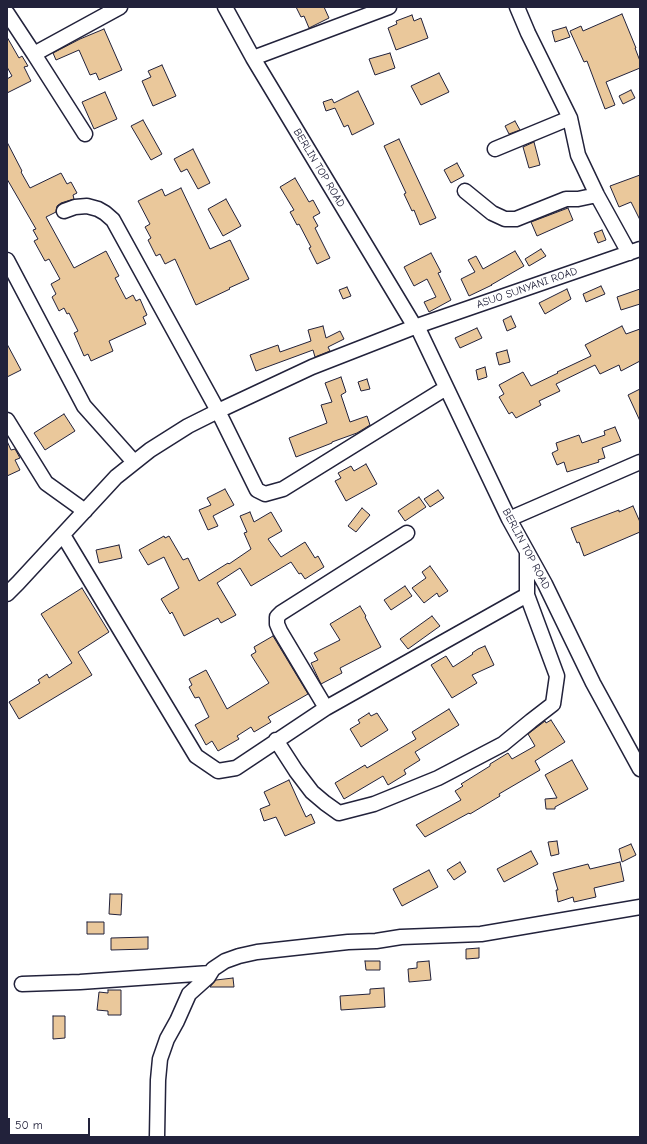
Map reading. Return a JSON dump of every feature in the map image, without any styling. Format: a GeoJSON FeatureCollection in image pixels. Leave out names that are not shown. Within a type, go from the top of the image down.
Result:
{"type":"FeatureCollection","features":[{"type":"Feature","properties":{"kind":"street"},"geometry":{"type":"LineString","coordinates":[[34,54],[120,7]]}},
{"type":"Feature","properties":{"kind":"street","name":"BERLIN TOP ROAD"},"geometry":{"type":"LineString","coordinates":[[225,7],[253,58],[416,327],[509,520],[545,584],[593,683],[640,769]]}},
{"type":"Feature","properties":{"kind":"street"},"geometry":{"type":"LineString","coordinates":[[253,58],[389,7]]}},
{"type":"Feature","properties":{"kind":"street"},"geometry":{"type":"LineString","coordinates":[[517,7],[528,33],[570,118],[578,155],[597,196],[634,251]]}},
{"type":"Feature","properties":{"kind":"street"},"geometry":{"type":"LineString","coordinates":[[7,13],[85,134]]}},
{"type":"Feature","properties":{"kind":"street"},"geometry":{"type":"LineString","coordinates":[[495,149],[570,118]]}},
{"type":"Feature","properties":{"kind":"street"},"geometry":{"type":"LineString","coordinates":[[465,191],[492,214],[505,219],[516,219],[566,199],[597,196]]}},
{"type":"Feature","properties":{"kind":"street"},"geometry":{"type":"LineString","coordinates":[[64,211],[75,207],[86,206],[98,209],[113,220],[218,411],[257,490],[265,494],[283,489],[446,388]]}},
{"type":"Feature","properties":{"kind":"street","name":"ASUO SUNYANI ROAD"},"geometry":{"type":"LineString","coordinates":[[7,594],[116,477],[150,450],[188,426],[312,367],[416,327],[634,251]]}},
{"type":"Feature","properties":{"kind":"street"},"geometry":{"type":"LineString","coordinates":[[7,260],[84,406],[134,462]]}},
{"type":"Feature","properties":{"kind":"street"},"geometry":{"type":"LineString","coordinates":[[7,420],[46,482],[85,511]]}},
{"type":"Feature","properties":{"kind":"street"},"geometry":{"type":"LineString","coordinates":[[509,520],[640,462]]}},
{"type":"Feature","properties":{"kind":"street"},"geometry":{"type":"LineString","coordinates":[[326,708],[276,624],[277,617],[407,533]]}},
{"type":"Feature","properties":{"kind":"street"},"geometry":{"type":"LineString","coordinates":[[62,535],[196,756],[218,771],[236,768],[326,708],[527,595]]}},
{"type":"Feature","properties":{"kind":"street"},"geometry":{"type":"LineString","coordinates":[[276,740],[296,771],[312,792],[339,813],[374,804],[438,778],[503,744],[530,721],[554,704],[557,676],[527,595],[527,552]]}},
{"type":"Feature","properties":{"kind":"street"},"geometry":{"type":"LineString","coordinates":[[157,1137],[160,1059],[167,1039],[189,994],[208,977],[213,970],[225,961],[257,952],[348,942],[376,941],[401,937],[481,934],[640,907]]}},
{"type":"Feature","properties":{"kind":"street"},"geometry":{"type":"LineString","coordinates":[[22,984],[80,982],[210,973]]}},
{"type":"Feature","properties":{"kind":"building"},"geometry":{"type":"Polygon","coordinates":[[[296,7],[324,7],[329,18],[309,28],[304,16],[301,17],[296,7]]]}},
{"type":"Feature","properties":{"kind":"building"},"geometry":{"type":"Polygon","coordinates":[[[622,14],[636,48],[640,61],[640,68],[606,82],[615,105],[605,109],[587,61],[584,62],[570,31],[581,26],[583,31],[622,14]]]}},
{"type":"Feature","properties":{"kind":"building"},"geometry":{"type":"Polygon","coordinates":[[[412,15],[414,21],[421,18],[428,38],[396,50],[388,28],[397,24],[396,21],[412,15]]]}},
{"type":"Feature","properties":{"kind":"building"},"geometry":{"type":"Polygon","coordinates":[[[566,27],[570,37],[555,42],[552,31],[566,27]]]}},
{"type":"Feature","properties":{"kind":"building"},"geometry":{"type":"Polygon","coordinates":[[[104,29],[122,70],[99,80],[96,73],[90,75],[79,50],[56,60],[53,53],[104,29]]]}},
{"type":"Feature","properties":{"kind":"building"},"geometry":{"type":"Polygon","coordinates":[[[7,37],[19,58],[22,56],[28,66],[24,67],[31,81],[7,93],[7,79],[12,76],[7,67],[7,37]]]}},
{"type":"Feature","properties":{"kind":"building"},"geometry":{"type":"Polygon","coordinates":[[[390,53],[395,68],[375,75],[369,59],[390,53]]]}},
{"type":"Feature","properties":{"kind":"building"},"geometry":{"type":"Polygon","coordinates":[[[162,65],[176,96],[153,106],[142,81],[151,77],[148,71],[162,65]]]}},
{"type":"Feature","properties":{"kind":"building"},"geometry":{"type":"Polygon","coordinates":[[[439,73],[449,92],[421,105],[411,86],[439,73]]]}},
{"type":"Feature","properties":{"kind":"building"},"geometry":{"type":"Polygon","coordinates":[[[631,90],[635,98],[623,104],[619,96],[631,90]]]}},
{"type":"Feature","properties":{"kind":"building"},"geometry":{"type":"Polygon","coordinates":[[[358,91],[374,124],[352,135],[348,125],[344,127],[335,108],[326,111],[323,102],[332,99],[334,103],[358,91]]]}},
{"type":"Feature","properties":{"kind":"building"},"geometry":{"type":"Polygon","coordinates":[[[105,92],[117,119],[94,129],[82,102],[105,92]]]}},
{"type":"Feature","properties":{"kind":"building"},"geometry":{"type":"Polygon","coordinates":[[[143,120],[162,154],[151,160],[131,126],[143,120]]]}},
{"type":"Feature","properties":{"kind":"building"},"geometry":{"type":"Polygon","coordinates":[[[515,121],[520,130],[509,134],[505,126],[515,121]]]}},
{"type":"Feature","properties":{"kind":"building"},"geometry":{"type":"Polygon","coordinates":[[[399,139],[436,218],[420,225],[414,210],[412,211],[404,194],[406,193],[384,146],[399,139]]]}},
{"type":"Feature","properties":{"kind":"building"},"geometry":{"type":"Polygon","coordinates":[[[7,142],[30,188],[61,173],[67,184],[71,182],[77,193],[73,195],[74,199],[61,203],[57,206],[56,212],[46,217],[74,268],[106,251],[119,276],[115,278],[126,299],[133,295],[136,301],[140,299],[147,315],[143,317],[146,324],[109,341],[113,351],[91,361],[88,354],[84,356],[74,333],[78,331],[69,313],[67,314],[64,308],[59,311],[52,297],[56,294],[51,284],[60,279],[49,259],[45,261],[34,241],[38,239],[33,230],[36,229],[7,179],[7,142]]]}},
{"type":"Feature","properties":{"kind":"building"},"geometry":{"type":"Polygon","coordinates":[[[534,142],[540,165],[529,168],[523,147],[534,142]]]}},
{"type":"Feature","properties":{"kind":"building"},"geometry":{"type":"Polygon","coordinates":[[[193,149],[210,183],[198,189],[187,169],[181,172],[174,159],[193,149]]]}},
{"type":"Feature","properties":{"kind":"building"},"geometry":{"type":"Polygon","coordinates":[[[457,163],[464,176],[451,183],[444,170],[457,163]]]}},
{"type":"Feature","properties":{"kind":"building"},"geometry":{"type":"Polygon","coordinates":[[[640,175],[640,220],[631,202],[619,207],[610,186],[640,175]]]}},
{"type":"Feature","properties":{"kind":"building"},"geometry":{"type":"Polygon","coordinates":[[[295,178],[309,202],[313,200],[320,213],[313,217],[318,226],[315,228],[330,258],[317,264],[309,248],[311,247],[299,224],[297,225],[290,212],[294,210],[280,187],[295,178]]]}},
{"type":"Feature","properties":{"kind":"building"},"geometry":{"type":"Polygon","coordinates":[[[181,188],[210,249],[230,240],[249,279],[196,305],[175,259],[165,264],[160,254],[156,256],[148,240],[151,238],[145,227],[150,224],[138,201],[162,189],[165,196],[181,188]]]}},
{"type":"Feature","properties":{"kind":"building"},"geometry":{"type":"Polygon","coordinates":[[[226,199],[241,226],[223,236],[208,209],[226,199]]]}},
{"type":"Feature","properties":{"kind":"building"},"geometry":{"type":"Polygon","coordinates":[[[568,208],[573,220],[537,236],[531,222],[568,208]]]}},
{"type":"Feature","properties":{"kind":"building"},"geometry":{"type":"Polygon","coordinates":[[[602,230],[606,240],[598,243],[594,233],[602,230]]]}},
{"type":"Feature","properties":{"kind":"building"},"geometry":{"type":"Polygon","coordinates":[[[541,249],[546,256],[529,266],[525,259],[541,249]]]}},
{"type":"Feature","properties":{"kind":"building"},"geometry":{"type":"Polygon","coordinates":[[[515,251],[524,266],[492,285],[469,296],[461,279],[475,272],[468,260],[476,256],[483,269],[515,251]]]}},
{"type":"Feature","properties":{"kind":"building"},"geometry":{"type":"Polygon","coordinates":[[[431,253],[441,272],[438,273],[451,300],[429,312],[424,302],[436,297],[427,279],[414,286],[404,267],[431,253]]]}},
{"type":"Feature","properties":{"kind":"building"},"geometry":{"type":"Polygon","coordinates":[[[601,286],[605,294],[586,302],[583,294],[601,286]]]}},
{"type":"Feature","properties":{"kind":"building"},"geometry":{"type":"Polygon","coordinates":[[[347,287],[351,296],[343,299],[339,290],[347,287]]]}},
{"type":"Feature","properties":{"kind":"building"},"geometry":{"type":"Polygon","coordinates":[[[567,289],[571,299],[545,314],[539,303],[567,289]]]}},
{"type":"Feature","properties":{"kind":"building"},"geometry":{"type":"Polygon","coordinates":[[[640,289],[640,304],[621,310],[617,297],[640,289]]]}},
{"type":"Feature","properties":{"kind":"building"},"geometry":{"type":"Polygon","coordinates":[[[511,316],[516,327],[507,331],[503,320],[511,316]]]}},
{"type":"Feature","properties":{"kind":"building"},"geometry":{"type":"Polygon","coordinates":[[[323,326],[326,338],[340,331],[344,339],[328,347],[330,351],[315,357],[313,350],[256,371],[250,355],[278,345],[280,352],[311,341],[308,330],[323,326]]]}},
{"type":"Feature","properties":{"kind":"building"},"geometry":{"type":"Polygon","coordinates":[[[622,326],[626,334],[640,329],[640,361],[621,371],[619,365],[600,374],[595,365],[556,384],[560,391],[539,401],[541,405],[516,418],[512,412],[509,414],[499,397],[504,394],[499,385],[523,372],[531,386],[591,356],[585,345],[622,326]]]}},
{"type":"Feature","properties":{"kind":"building"},"geometry":{"type":"Polygon","coordinates":[[[477,328],[482,338],[460,348],[455,338],[477,328]]]}},
{"type":"Feature","properties":{"kind":"building"},"geometry":{"type":"Polygon","coordinates":[[[7,344],[21,370],[7,377],[7,344]]]}},
{"type":"Feature","properties":{"kind":"building"},"geometry":{"type":"Polygon","coordinates":[[[507,350],[510,362],[499,365],[496,353],[507,350]]]}},
{"type":"Feature","properties":{"kind":"building"},"geometry":{"type":"Polygon","coordinates":[[[485,367],[487,377],[478,380],[476,370],[485,367]]]}},
{"type":"Feature","properties":{"kind":"building"},"geometry":{"type":"Polygon","coordinates":[[[341,377],[346,392],[341,395],[350,422],[367,416],[370,425],[357,433],[296,457],[289,438],[327,423],[321,405],[332,402],[325,383],[341,377]]]}},
{"type":"Feature","properties":{"kind":"building"},"geometry":{"type":"Polygon","coordinates":[[[367,379],[370,389],[361,391],[358,382],[367,379]]]}},
{"type":"Feature","properties":{"kind":"building"},"geometry":{"type":"Polygon","coordinates":[[[640,389],[640,421],[628,395],[640,389]]]}},
{"type":"Feature","properties":{"kind":"building"},"geometry":{"type":"Polygon","coordinates":[[[64,414],[75,431],[45,450],[34,433],[64,414]]]}},
{"type":"Feature","properties":{"kind":"building"},"geometry":{"type":"Polygon","coordinates":[[[615,427],[621,441],[602,448],[605,458],[598,460],[599,462],[567,472],[564,462],[557,465],[552,453],[558,450],[556,443],[579,435],[582,443],[605,435],[604,431],[615,427]]]}},
{"type":"Feature","properties":{"kind":"building"},"geometry":{"type":"Polygon","coordinates":[[[7,441],[11,450],[15,449],[20,458],[15,460],[20,470],[7,476],[7,441]]]}},
{"type":"Feature","properties":{"kind":"building"},"geometry":{"type":"Polygon","coordinates":[[[366,464],[377,484],[346,501],[335,481],[341,478],[338,473],[351,466],[354,471],[366,464]]]}},
{"type":"Feature","properties":{"kind":"building"},"geometry":{"type":"Polygon","coordinates":[[[225,489],[234,505],[213,516],[218,526],[208,530],[199,510],[211,505],[207,498],[225,489]]]}},
{"type":"Feature","properties":{"kind":"building"},"geometry":{"type":"Polygon","coordinates":[[[438,490],[444,498],[430,507],[424,499],[438,490]]]}},
{"type":"Feature","properties":{"kind":"building"},"geometry":{"type":"Polygon","coordinates":[[[419,497],[426,507],[405,521],[398,511],[419,497]]]}},
{"type":"Feature","properties":{"kind":"building"},"geometry":{"type":"Polygon","coordinates":[[[633,506],[640,522],[640,532],[584,556],[579,542],[577,543],[571,528],[633,506]]]}},
{"type":"Feature","properties":{"kind":"building"},"geometry":{"type":"Polygon","coordinates":[[[362,508],[370,515],[356,532],[348,526],[362,508]]]}},
{"type":"Feature","properties":{"kind":"building"},"geometry":{"type":"Polygon","coordinates":[[[250,512],[254,522],[271,512],[282,531],[268,539],[281,557],[305,542],[315,558],[318,556],[324,567],[305,579],[301,573],[299,574],[291,562],[251,586],[240,568],[217,583],[236,615],[221,623],[218,618],[184,636],[172,612],[170,614],[161,599],[179,588],[164,557],[148,565],[139,550],[164,536],[165,538],[169,536],[183,560],[188,558],[199,581],[228,563],[229,564],[251,549],[244,533],[247,532],[240,516],[250,512]]]}},
{"type":"Feature","properties":{"kind":"building"},"geometry":{"type":"Polygon","coordinates":[[[119,545],[122,558],[99,563],[96,550],[119,545]]]}},
{"type":"Feature","properties":{"kind":"building"},"geometry":{"type":"Polygon","coordinates":[[[430,566],[448,591],[439,597],[437,593],[424,603],[412,588],[426,578],[422,572],[430,566]]]}},
{"type":"Feature","properties":{"kind":"building"},"geometry":{"type":"Polygon","coordinates":[[[405,586],[412,596],[391,610],[384,600],[405,586]]]}},
{"type":"Feature","properties":{"kind":"building"},"geometry":{"type":"Polygon","coordinates":[[[82,588],[109,632],[78,652],[92,675],[19,719],[9,702],[40,683],[38,680],[47,674],[49,678],[72,663],[41,614],[82,588]]]}},
{"type":"Feature","properties":{"kind":"building"},"geometry":{"type":"Polygon","coordinates":[[[360,606],[381,647],[340,668],[342,673],[321,684],[311,663],[318,660],[314,653],[340,640],[330,624],[360,606]]]}},
{"type":"Feature","properties":{"kind":"building"},"geometry":{"type":"Polygon","coordinates":[[[432,616],[440,626],[408,649],[400,639],[432,616]]]}},
{"type":"Feature","properties":{"kind":"building"},"geometry":{"type":"Polygon","coordinates":[[[273,636],[308,694],[268,717],[271,722],[254,732],[251,727],[237,736],[239,739],[218,751],[212,741],[206,745],[195,725],[209,717],[199,697],[195,698],[189,687],[192,685],[189,679],[206,670],[227,709],[269,683],[251,655],[256,652],[254,647],[273,636]]]}},
{"type":"Feature","properties":{"kind":"building"},"geometry":{"type":"Polygon","coordinates":[[[485,646],[494,665],[472,675],[477,683],[452,698],[431,665],[446,656],[453,667],[478,649],[485,646]]]}},
{"type":"Feature","properties":{"kind":"building"},"geometry":{"type":"Polygon","coordinates":[[[449,709],[459,725],[415,752],[420,760],[404,770],[406,774],[388,785],[383,776],[344,799],[335,783],[365,765],[367,768],[416,739],[412,732],[449,709]]]}},
{"type":"Feature","properties":{"kind":"building"},"geometry":{"type":"Polygon","coordinates":[[[369,713],[371,716],[377,713],[388,730],[361,747],[350,729],[360,723],[358,720],[369,713]]]}},
{"type":"Feature","properties":{"kind":"building"},"geometry":{"type":"Polygon","coordinates":[[[551,720],[565,742],[535,761],[540,770],[499,794],[500,796],[470,814],[469,813],[425,837],[416,825],[461,800],[455,791],[463,786],[461,784],[490,766],[490,764],[508,753],[512,759],[535,746],[528,734],[545,721],[546,723],[551,720]]]}},
{"type":"Feature","properties":{"kind":"building"},"geometry":{"type":"Polygon","coordinates":[[[572,760],[588,789],[555,807],[555,809],[546,809],[545,799],[557,798],[545,775],[572,760]]]}},
{"type":"Feature","properties":{"kind":"building"},"geometry":{"type":"Polygon","coordinates":[[[289,780],[306,817],[311,814],[315,823],[285,836],[276,817],[264,821],[260,809],[270,805],[264,792],[289,780]]]}},
{"type":"Feature","properties":{"kind":"building"},"geometry":{"type":"Polygon","coordinates":[[[557,841],[559,854],[551,856],[548,842],[557,841]]]}},
{"type":"Feature","properties":{"kind":"building"},"geometry":{"type":"Polygon","coordinates":[[[631,844],[636,855],[622,862],[619,849],[631,844]]]}},
{"type":"Feature","properties":{"kind":"building"},"geometry":{"type":"Polygon","coordinates":[[[531,851],[538,864],[504,882],[497,869],[531,851]]]}},
{"type":"Feature","properties":{"kind":"building"},"geometry":{"type":"Polygon","coordinates":[[[460,862],[466,872],[454,880],[447,870],[460,862]]]}},
{"type":"Feature","properties":{"kind":"building"},"geometry":{"type":"Polygon","coordinates":[[[620,862],[624,881],[594,888],[596,897],[574,902],[573,897],[558,902],[556,890],[558,890],[553,873],[588,864],[590,869],[620,862]]]}},
{"type":"Feature","properties":{"kind":"building"},"geometry":{"type":"Polygon","coordinates":[[[429,870],[438,887],[402,906],[393,889],[429,870]]]}},
{"type":"Feature","properties":{"kind":"building"},"geometry":{"type":"Polygon","coordinates":[[[110,894],[122,894],[121,915],[109,914],[110,894]]]}},
{"type":"Feature","properties":{"kind":"building"},"geometry":{"type":"Polygon","coordinates":[[[87,922],[104,922],[104,934],[87,934],[87,922]]]}},
{"type":"Feature","properties":{"kind":"building"},"geometry":{"type":"Polygon","coordinates":[[[148,937],[148,949],[111,950],[111,938],[148,937]]]}},
{"type":"Feature","properties":{"kind":"building"},"geometry":{"type":"Polygon","coordinates":[[[479,948],[479,958],[466,959],[466,949],[479,948]]]}},
{"type":"Feature","properties":{"kind":"building"},"geometry":{"type":"Polygon","coordinates":[[[365,961],[380,961],[380,970],[366,970],[365,961]]]}},
{"type":"Feature","properties":{"kind":"building"},"geometry":{"type":"Polygon","coordinates":[[[429,961],[431,980],[409,982],[408,969],[417,968],[417,962],[429,961]]]}},
{"type":"Feature","properties":{"kind":"building"},"geometry":{"type":"Polygon","coordinates":[[[233,978],[234,987],[210,987],[216,980],[233,978]]]}},
{"type":"Feature","properties":{"kind":"building"},"geometry":{"type":"Polygon","coordinates":[[[384,988],[385,1007],[341,1010],[340,996],[370,994],[370,989],[384,988]]]}},
{"type":"Feature","properties":{"kind":"building"},"geometry":{"type":"Polygon","coordinates":[[[108,990],[121,990],[121,1015],[108,1015],[108,1011],[97,1010],[99,992],[108,993],[108,990]]]}},
{"type":"Feature","properties":{"kind":"building"},"geometry":{"type":"Polygon","coordinates":[[[53,1016],[65,1016],[65,1038],[53,1039],[53,1016]]]}}]}
